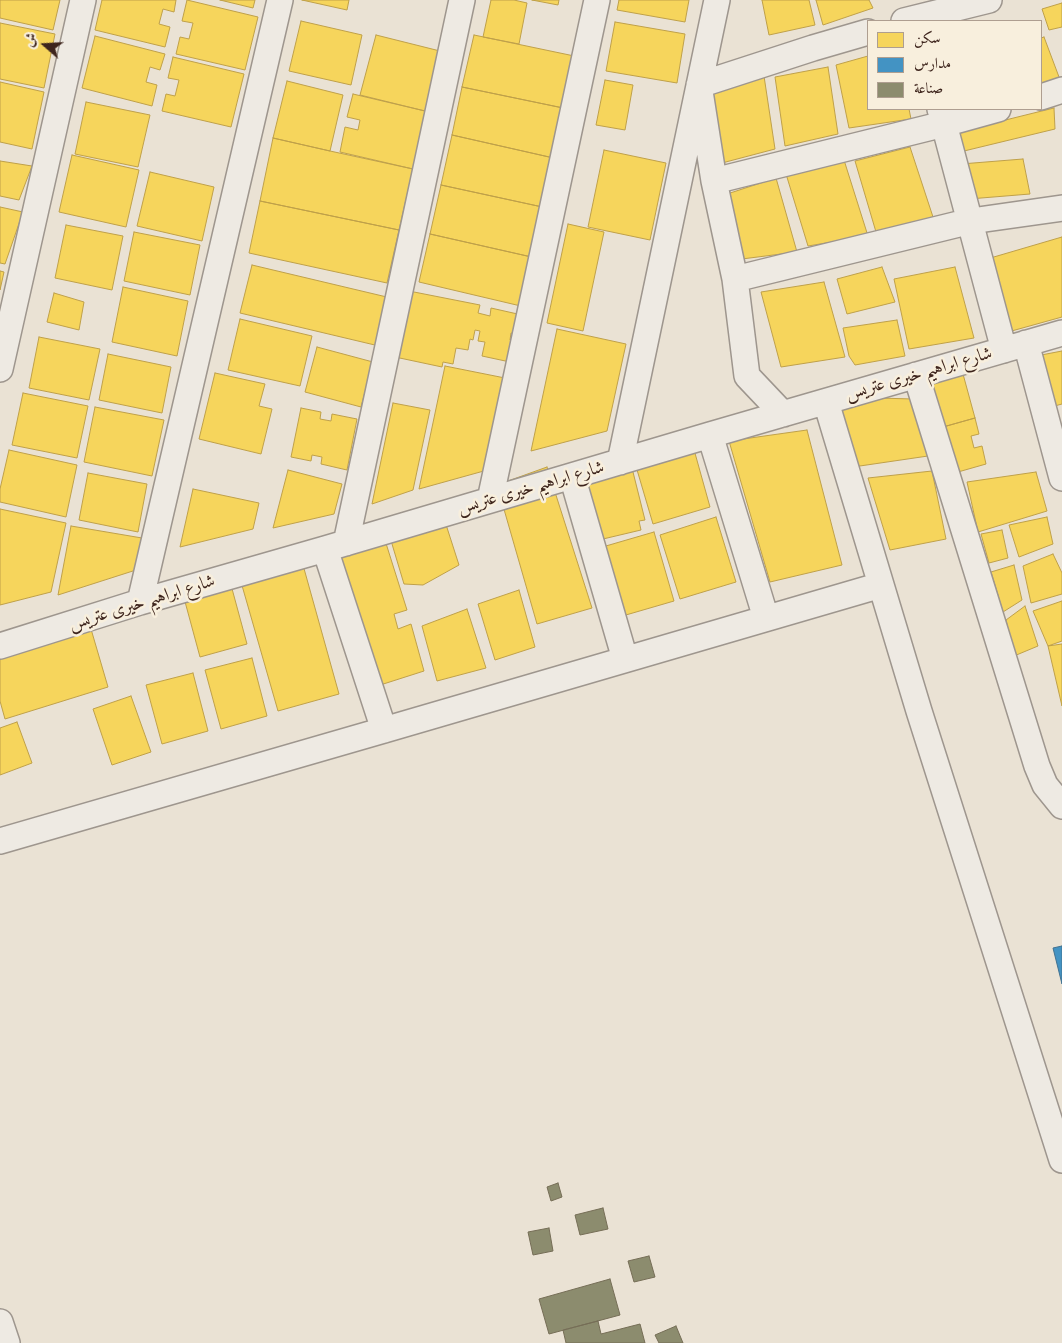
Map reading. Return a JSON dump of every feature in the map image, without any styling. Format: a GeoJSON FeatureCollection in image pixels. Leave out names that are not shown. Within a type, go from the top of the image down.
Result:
{"type":"FeatureCollection","features":[{"type":"Feature","properties":{"kind":"street"},"geometry":{"type":"LineString","coordinates":[[0,369],[83,0]]}},
{"type":"Feature","properties":{"kind":"street"},"geometry":{"type":"LineString","coordinates":[[140,602],[280,0]]}},
{"type":"Feature","properties":{"kind":"street"},"geometry":{"type":"LineString","coordinates":[[384,730],[336,546],[462,0]]}},
{"type":"Feature","properties":{"kind":"street"},"geometry":{"type":"LineString","coordinates":[[490,500],[597,0]]}},
{"type":"Feature","properties":{"kind":"street"},"geometry":{"type":"LineString","coordinates":[[620,462],[717,0]]}},
{"type":"Feature","properties":{"kind":"street"},"geometry":{"type":"LineString","coordinates":[[912,15],[988,0]]}},
{"type":"Feature","properties":{"kind":"street"},"geometry":{"type":"LineString","coordinates":[[699,85],[867,32]]}},
{"type":"Feature","properties":{"kind":"street"},"geometry":{"type":"LineString","coordinates":[[699,85],[714,181],[735,279],[747,376],[783,414]]}},
{"type":"Feature","properties":{"kind":"street"},"geometry":{"type":"LineString","coordinates":[[1042,96],[1062,90]]}},
{"type":"Feature","properties":{"kind":"street"},"geometry":{"type":"LineString","coordinates":[[714,181],[942,117],[991,110]]}},
{"type":"Feature","properties":{"kind":"street"},"geometry":{"type":"LineString","coordinates":[[942,117],[971,221],[1062,478]]}},
{"type":"Feature","properties":{"kind":"street"},"geometry":{"type":"LineString","coordinates":[[735,279],[971,221],[1062,208]]}},
{"type":"Feature","properties":{"kind":"street","name":"شارع ابراهيم خيرى عتريس"},"geometry":{"type":"LineString","coordinates":[[0,646],[140,602],[1062,333]]}},
{"type":"Feature","properties":{"kind":"street"},"geometry":{"type":"LineString","coordinates":[[916,375],[1037,766],[1044,784],[1062,806]]}},
{"type":"Feature","properties":{"kind":"street"},"geometry":{"type":"LineString","coordinates":[[826,402],[919,711],[1062,1160]]}},
{"type":"Feature","properties":{"kind":"street"},"geometry":{"type":"LineString","coordinates":[[710,435],[766,618]]}},
{"type":"Feature","properties":{"kind":"street"},"geometry":{"type":"LineString","coordinates":[[572,476],[625,659]]}},
{"type":"Feature","properties":{"kind":"street"},"geometry":{"type":"LineString","coordinates":[[0,841],[881,585]]}},
{"type":"Feature","properties":{"kind":"street"},"geometry":{"type":"LineString","coordinates":[[0,1322],[6,1343]]}},
{"type":"Feature","properties":{"kind":"building: سكن"},"geometry":{"type":"Polygon","coordinates":[[[0,0],[60,0],[53,30],[0,18],[0,0]]]}},
{"type":"Feature","properties":{"kind":"building: سكن"},"geometry":{"type":"Polygon","coordinates":[[[102,0],[176,0],[174,12],[163,9],[159,24],[170,27],[165,47],[95,30],[102,0]]]}},
{"type":"Feature","properties":{"kind":"building: سكن"},"geometry":{"type":"Polygon","coordinates":[[[187,0],[258,17],[245,70],[176,54],[180,37],[189,39],[193,23],[182,21],[187,0]]]}},
{"type":"Feature","properties":{"kind":"building: سكن"},"geometry":{"type":"Polygon","coordinates":[[[220,0],[255,0],[253,8],[220,0]]]}},
{"type":"Feature","properties":{"kind":"building: سكن"},"geometry":{"type":"Polygon","coordinates":[[[302,0],[349,0],[347,10],[302,0]]]}},
{"type":"Feature","properties":{"kind":"building: سكن"},"geometry":{"type":"Polygon","coordinates":[[[491,0],[514,0],[527,3],[519,44],[483,37],[491,0]]]}},
{"type":"Feature","properties":{"kind":"building: سكن"},"geometry":{"type":"Polygon","coordinates":[[[532,0],[559,0],[558,5],[532,0]]]}},
{"type":"Feature","properties":{"kind":"building: سكن"},"geometry":{"type":"Polygon","coordinates":[[[619,0],[689,0],[685,22],[617,10],[619,0]]]}},
{"type":"Feature","properties":{"kind":"building: سكن"},"geometry":{"type":"Polygon","coordinates":[[[762,0],[809,0],[815,25],[769,35],[762,0]]]}},
{"type":"Feature","properties":{"kind":"building: سكن"},"geometry":{"type":"Polygon","coordinates":[[[816,0],[869,0],[873,8],[823,25],[816,0]]]}},
{"type":"Feature","properties":{"kind":"building: سكن"},"geometry":{"type":"Polygon","coordinates":[[[1062,3],[1062,27],[1049,30],[1042,9],[1062,3]]]}},
{"type":"Feature","properties":{"kind":"building: سكن"},"geometry":{"type":"Polygon","coordinates":[[[301,21],[362,35],[351,85],[289,71],[301,21]]]}},
{"type":"Feature","properties":{"kind":"building: سكن"},"geometry":{"type":"Polygon","coordinates":[[[615,22],[685,34],[677,83],[606,71],[615,22]]]}},
{"type":"Feature","properties":{"kind":"building: سكن"},"geometry":{"type":"Polygon","coordinates":[[[0,23],[55,34],[44,88],[0,79],[0,23]]]}},
{"type":"Feature","properties":{"kind":"building: سكن"},"geometry":{"type":"Polygon","coordinates":[[[376,35],[440,51],[425,111],[360,95],[376,35]]]}},
{"type":"Feature","properties":{"kind":"building: سكن"},"geometry":{"type":"Polygon","coordinates":[[[474,35],[579,57],[568,109],[462,87],[474,35]]]}},
{"type":"Feature","properties":{"kind":"building: سكن"},"geometry":{"type":"Polygon","coordinates":[[[95,36],[165,54],[160,70],[150,67],[146,82],[157,85],[152,106],[82,88],[95,36]]]}},
{"type":"Feature","properties":{"kind":"building: سكن"},"geometry":{"type":"Polygon","coordinates":[[[1044,37],[1062,85],[1042,90],[1042,38],[1044,37]]]}},
{"type":"Feature","properties":{"kind":"building: سكن"},"geometry":{"type":"Polygon","coordinates":[[[867,56],[867,110],[909,110],[911,119],[849,128],[836,65],[867,56]]]}},
{"type":"Feature","properties":{"kind":"building: سكن"},"geometry":{"type":"Polygon","coordinates":[[[173,57],[244,74],[231,127],[162,111],[166,94],[175,96],[179,80],[168,78],[173,57]]]}},
{"type":"Feature","properties":{"kind":"building: سكن"},"geometry":{"type":"Polygon","coordinates":[[[828,67],[838,134],[785,146],[775,77],[828,67]]]}},
{"type":"Feature","properties":{"kind":"building: سكن"},"geometry":{"type":"Polygon","coordinates":[[[764,76],[775,149],[722,163],[710,92],[764,76]]]}},
{"type":"Feature","properties":{"kind":"building: سكن"},"geometry":{"type":"Polygon","coordinates":[[[605,80],[633,85],[625,130],[596,125],[605,80]]]}},
{"type":"Feature","properties":{"kind":"building: سكن"},"geometry":{"type":"Polygon","coordinates":[[[287,81],[343,95],[330,151],[273,138],[287,81]]]}},
{"type":"Feature","properties":{"kind":"building: سكن"},"geometry":{"type":"Polygon","coordinates":[[[0,82],[44,92],[32,149],[0,142],[0,82]]]}},
{"type":"Feature","properties":{"kind":"building: سكن"},"geometry":{"type":"Polygon","coordinates":[[[462,87],[568,109],[558,159],[452,135],[462,87]]]}},
{"type":"Feature","properties":{"kind":"building: سكن"},"geometry":{"type":"Polygon","coordinates":[[[353,94],[425,111],[413,169],[340,152],[345,127],[358,130],[360,120],[347,117],[353,94]]]}},
{"type":"Feature","properties":{"kind":"building: سكن"},"geometry":{"type":"Polygon","coordinates":[[[86,102],[150,115],[138,167],[75,154],[86,102]]]}},
{"type":"Feature","properties":{"kind":"building: سكن"},"geometry":{"type":"Polygon","coordinates":[[[1054,108],[1055,129],[964,151],[957,132],[1054,108]]]}},
{"type":"Feature","properties":{"kind":"building: سكن"},"geometry":{"type":"Polygon","coordinates":[[[452,135],[558,159],[547,208],[441,185],[452,135]]]}},
{"type":"Feature","properties":{"kind":"building: سكن"},"geometry":{"type":"Polygon","coordinates":[[[273,138],[413,169],[399,230],[260,201],[273,138]]]}},
{"type":"Feature","properties":{"kind":"building: سكن"},"geometry":{"type":"Polygon","coordinates":[[[910,147],[934,220],[876,232],[855,161],[910,147]]]}},
{"type":"Feature","properties":{"kind":"building: سكن"},"geometry":{"type":"Polygon","coordinates":[[[604,150],[666,163],[650,240],[588,227],[604,150]]]}},
{"type":"Feature","properties":{"kind":"building: سكن"},"geometry":{"type":"Polygon","coordinates":[[[72,155],[139,170],[126,227],[59,212],[72,155]]]}},
{"type":"Feature","properties":{"kind":"building: سكن"},"geometry":{"type":"Polygon","coordinates":[[[1023,159],[1030,194],[969,199],[961,164],[1023,159]]]}},
{"type":"Feature","properties":{"kind":"building: سكن"},"geometry":{"type":"Polygon","coordinates":[[[844,160],[868,236],[808,246],[786,174],[844,160]]]}},
{"type":"Feature","properties":{"kind":"building: سكن"},"geometry":{"type":"Polygon","coordinates":[[[0,161],[32,166],[19,200],[0,196],[0,161]]]}},
{"type":"Feature","properties":{"kind":"building: سكن"},"geometry":{"type":"Polygon","coordinates":[[[150,172],[214,187],[202,241],[137,226],[150,172]]]}},
{"type":"Feature","properties":{"kind":"building: سكن"},"geometry":{"type":"Polygon","coordinates":[[[776,178],[797,252],[734,260],[721,196],[776,178]]]}},
{"type":"Feature","properties":{"kind":"building: سكن"},"geometry":{"type":"Polygon","coordinates":[[[441,185],[547,208],[536,258],[430,234],[441,185]]]}},
{"type":"Feature","properties":{"kind":"building: سكن"},"geometry":{"type":"Polygon","coordinates":[[[260,201],[399,230],[387,283],[249,253],[260,201]]]}},
{"type":"Feature","properties":{"kind":"building: سكن"},"geometry":{"type":"Polygon","coordinates":[[[0,207],[23,212],[5,264],[0,263],[0,207]]]}},
{"type":"Feature","properties":{"kind":"building: سكن"},"geometry":{"type":"Polygon","coordinates":[[[568,224],[604,232],[583,331],[547,323],[568,224]]]}},
{"type":"Feature","properties":{"kind":"building: سكن"},"geometry":{"type":"Polygon","coordinates":[[[66,225],[123,236],[112,290],[55,278],[66,225]]]}},
{"type":"Feature","properties":{"kind":"building: سكن"},"geometry":{"type":"Polygon","coordinates":[[[134,232],[200,245],[190,295],[124,281],[134,232]]]}},
{"type":"Feature","properties":{"kind":"building: سكن"},"geometry":{"type":"Polygon","coordinates":[[[430,234],[536,258],[525,307],[419,282],[430,234]]]}},
{"type":"Feature","properties":{"kind":"building: سكن"},"geometry":{"type":"Polygon","coordinates":[[[1062,237],[1062,317],[1008,332],[987,259],[1062,237]]]}},
{"type":"Feature","properties":{"kind":"building: سكن"},"geometry":{"type":"Polygon","coordinates":[[[252,265],[391,298],[379,346],[240,313],[252,265]]]}},
{"type":"Feature","properties":{"kind":"building: سكن"},"geometry":{"type":"Polygon","coordinates":[[[882,267],[895,302],[847,314],[837,279],[882,267]]]}},
{"type":"Feature","properties":{"kind":"building: سكن"},"geometry":{"type":"Polygon","coordinates":[[[955,267],[974,338],[909,349],[894,279],[955,267]]]}},
{"type":"Feature","properties":{"kind":"building: سكن"},"geometry":{"type":"Polygon","coordinates":[[[0,271],[4,272],[0,290],[0,271]]]}},
{"type":"Feature","properties":{"kind":"building: سكن"},"geometry":{"type":"Polygon","coordinates":[[[824,282],[845,357],[781,367],[761,292],[824,282]]]}},
{"type":"Feature","properties":{"kind":"building: سكن"},"geometry":{"type":"Polygon","coordinates":[[[123,287],[188,301],[177,356],[112,342],[123,287]]]}},
{"type":"Feature","properties":{"kind":"building: سكن"},"geometry":{"type":"Polygon","coordinates":[[[409,291],[480,305],[478,313],[490,316],[491,308],[522,315],[518,335],[511,333],[510,340],[515,341],[510,362],[482,356],[485,342],[478,341],[480,331],[475,330],[473,340],[470,339],[468,350],[456,348],[453,364],[443,362],[442,367],[395,357],[409,291]]]}},
{"type":"Feature","properties":{"kind":"building: سكن"},"geometry":{"type":"Polygon","coordinates":[[[54,293],[84,302],[79,330],[47,322],[54,293]]]}},
{"type":"Feature","properties":{"kind":"building: سكن"},"geometry":{"type":"Polygon","coordinates":[[[240,319],[312,336],[300,386],[228,370],[240,319]]]}},
{"type":"Feature","properties":{"kind":"building: سكن"},"geometry":{"type":"Polygon","coordinates":[[[897,320],[905,356],[855,365],[849,356],[843,328],[897,320]]]}},
{"type":"Feature","properties":{"kind":"building: سكن"},"geometry":{"type":"Polygon","coordinates":[[[557,329],[626,344],[607,431],[531,451],[557,329]]]}},
{"type":"Feature","properties":{"kind":"building: سكن"},"geometry":{"type":"Polygon","coordinates":[[[39,337],[100,349],[89,400],[29,388],[39,337]]]}},
{"type":"Feature","properties":{"kind":"building: سكن"},"geometry":{"type":"Polygon","coordinates":[[[317,347],[373,362],[361,407],[305,392],[317,347]]]}},
{"type":"Feature","properties":{"kind":"building: سكن"},"geometry":{"type":"Polygon","coordinates":[[[1062,351],[1062,404],[1047,408],[1036,356],[1062,351]]]}},
{"type":"Feature","properties":{"kind":"building: سكن"},"geometry":{"type":"Polygon","coordinates":[[[108,354],[171,367],[162,413],[99,400],[108,354]]]}},
{"type":"Feature","properties":{"kind":"building: سكن"},"geometry":{"type":"Polygon","coordinates":[[[445,366],[510,379],[491,469],[419,489],[445,366]]]}},
{"type":"Feature","properties":{"kind":"building: سكن"},"geometry":{"type":"Polygon","coordinates":[[[215,373],[265,384],[259,406],[272,409],[261,454],[199,439],[215,373]]]}},
{"type":"Feature","properties":{"kind":"building: سكن"},"geometry":{"type":"Polygon","coordinates":[[[963,374],[975,418],[943,427],[932,382],[963,374]]]}},
{"type":"Feature","properties":{"kind":"building: سكن"},"geometry":{"type":"Polygon","coordinates":[[[23,393],[88,406],[77,458],[12,445],[23,393]]]}},
{"type":"Feature","properties":{"kind":"building: سكن"},"geometry":{"type":"Polygon","coordinates":[[[878,398],[913,399],[928,456],[853,467],[834,411],[878,398]]]}},
{"type":"Feature","properties":{"kind":"building: سكن"},"geometry":{"type":"Polygon","coordinates":[[[393,403],[430,410],[413,490],[372,504],[393,403]]]}},
{"type":"Feature","properties":{"kind":"building: سكن"},"geometry":{"type":"Polygon","coordinates":[[[95,407],[164,420],[152,476],[84,462],[95,407]]]}},
{"type":"Feature","properties":{"kind":"building: سكن"},"geometry":{"type":"Polygon","coordinates":[[[301,408],[321,412],[320,419],[331,421],[332,414],[357,419],[347,470],[321,464],[322,457],[312,455],[311,461],[291,457],[301,408]]]}},
{"type":"Feature","properties":{"kind":"building: سكن"},"geometry":{"type":"Polygon","coordinates":[[[975,418],[979,434],[971,436],[974,448],[982,446],[986,464],[958,472],[943,427],[975,418]]]}},
{"type":"Feature","properties":{"kind":"building: سكن"},"geometry":{"type":"Polygon","coordinates":[[[807,430],[842,565],[770,582],[729,441],[807,430]]]}},
{"type":"Feature","properties":{"kind":"building: سكن"},"geometry":{"type":"Polygon","coordinates":[[[693,446],[710,507],[653,524],[635,463],[693,446]]]}},
{"type":"Feature","properties":{"kind":"building: سكن"},"geometry":{"type":"Polygon","coordinates":[[[9,450],[77,465],[66,517],[0,502],[0,489],[9,450]]]}},
{"type":"Feature","properties":{"kind":"building: سكن"},"geometry":{"type":"Polygon","coordinates":[[[547,467],[592,608],[537,624],[497,485],[547,467]]]}},
{"type":"Feature","properties":{"kind":"building: سكن"},"geometry":{"type":"Polygon","coordinates":[[[632,468],[645,520],[639,521],[641,530],[603,539],[580,481],[632,468]]]}},
{"type":"Feature","properties":{"kind":"building: سكن"},"geometry":{"type":"Polygon","coordinates":[[[288,470],[342,484],[334,514],[273,528],[288,470]]]}},
{"type":"Feature","properties":{"kind":"building: سكن"},"geometry":{"type":"Polygon","coordinates":[[[932,471],[946,539],[890,550],[868,478],[932,471]]]}},
{"type":"Feature","properties":{"kind":"building: سكن"},"geometry":{"type":"Polygon","coordinates":[[[1036,472],[1047,511],[978,532],[967,482],[1036,472]]]}},
{"type":"Feature","properties":{"kind":"building: سكن"},"geometry":{"type":"Polygon","coordinates":[[[88,473],[147,484],[138,532],[79,520],[88,473]]]}},
{"type":"Feature","properties":{"kind":"building: سكن"},"geometry":{"type":"Polygon","coordinates":[[[193,489],[259,503],[253,529],[180,547],[193,489]]]}},
{"type":"Feature","properties":{"kind":"building: سكن"},"geometry":{"type":"Polygon","coordinates":[[[0,509],[66,523],[51,592],[0,605],[0,509]]]}},
{"type":"Feature","properties":{"kind":"building: سكن"},"geometry":{"type":"Polygon","coordinates":[[[441,509],[459,565],[423,585],[404,584],[386,524],[441,509]]]}},
{"type":"Feature","properties":{"kind":"building: سكن"},"geometry":{"type":"Polygon","coordinates":[[[716,517],[736,582],[680,599],[660,535],[716,517]]]}},
{"type":"Feature","properties":{"kind":"building: سكن"},"geometry":{"type":"Polygon","coordinates":[[[1047,517],[1053,544],[1019,557],[1009,525],[1047,517]]]}},
{"type":"Feature","properties":{"kind":"building: سكن"},"geometry":{"type":"Polygon","coordinates":[[[71,526],[142,538],[136,570],[58,595],[71,526]]]}},
{"type":"Feature","properties":{"kind":"building: سكن"},"geometry":{"type":"Polygon","coordinates":[[[1002,530],[1008,558],[989,563],[981,534],[1002,530]]]}},
{"type":"Feature","properties":{"kind":"building: سكن"},"geometry":{"type":"Polygon","coordinates":[[[654,532],[674,601],[619,617],[599,548],[654,532]]]}},
{"type":"Feature","properties":{"kind":"building: سكن"},"geometry":{"type":"Polygon","coordinates":[[[384,537],[407,610],[394,614],[398,629],[411,624],[424,671],[374,687],[333,553],[384,537]]]}},
{"type":"Feature","properties":{"kind":"building: سكن"},"geometry":{"type":"Polygon","coordinates":[[[1053,554],[1062,573],[1062,594],[1031,603],[1023,566],[1053,554]]]}},
{"type":"Feature","properties":{"kind":"building: سكن"},"geometry":{"type":"Polygon","coordinates":[[[303,565],[339,694],[278,711],[241,582],[303,565]]]}},
{"type":"Feature","properties":{"kind":"building: سكن"},"geometry":{"type":"Polygon","coordinates":[[[1014,565],[1022,600],[1003,612],[991,572],[1014,565]]]}},
{"type":"Feature","properties":{"kind":"building: سكن"},"geometry":{"type":"Polygon","coordinates":[[[231,585],[247,644],[200,657],[184,598],[231,585]]]}},
{"type":"Feature","properties":{"kind":"building: سكن"},"geometry":{"type":"Polygon","coordinates":[[[519,590],[535,647],[495,660],[478,604],[519,590]]]}},
{"type":"Feature","properties":{"kind":"building: سكن"},"geometry":{"type":"Polygon","coordinates":[[[1062,601],[1062,641],[1048,646],[1033,611],[1062,601]]]}},
{"type":"Feature","properties":{"kind":"building: سكن"},"geometry":{"type":"Polygon","coordinates":[[[1025,606],[1038,646],[1014,656],[1006,620],[1025,606]]]}},
{"type":"Feature","properties":{"kind":"building: سكن"},"geometry":{"type":"Polygon","coordinates":[[[467,609],[486,668],[437,681],[422,626],[467,609]]]}},
{"type":"Feature","properties":{"kind":"building: سكن"},"geometry":{"type":"Polygon","coordinates":[[[91,629],[108,687],[5,719],[0,701],[0,656],[91,629]]]}},
{"type":"Feature","properties":{"kind":"building: سكن"},"geometry":{"type":"Polygon","coordinates":[[[1062,644],[1062,706],[1048,646],[1062,644]]]}},
{"type":"Feature","properties":{"kind":"building: سكن"},"geometry":{"type":"Polygon","coordinates":[[[252,658],[267,716],[221,729],[205,670],[252,658]]]}},
{"type":"Feature","properties":{"kind":"building: سكن"},"geometry":{"type":"Polygon","coordinates":[[[193,673],[208,731],[162,744],[146,685],[193,673]]]}},
{"type":"Feature","properties":{"kind":"building: سكن"},"geometry":{"type":"Polygon","coordinates":[[[131,696],[151,752],[112,765],[93,709],[131,696]]]}},
{"type":"Feature","properties":{"kind":"building: سكن"},"geometry":{"type":"Polygon","coordinates":[[[17,722],[32,763],[0,775],[0,728],[17,722]]]}},
{"type":"Feature","properties":{"kind":"building: مدارس"},"geometry":{"type":"Polygon","coordinates":[[[1062,946],[1062,984],[1053,948],[1062,946]]]}},
{"type":"Feature","properties":{"kind":"building: صناعة"},"geometry":{"type":"Polygon","coordinates":[[[558,1183],[562,1197],[551,1201],[547,1187],[558,1183]]]}},
{"type":"Feature","properties":{"kind":"building: صناعة"},"geometry":{"type":"Polygon","coordinates":[[[603,1208],[608,1229],[580,1235],[575,1215],[603,1208]]]}},
{"type":"Feature","properties":{"kind":"building: صناعة"},"geometry":{"type":"Polygon","coordinates":[[[549,1228],[553,1251],[533,1255],[528,1232],[549,1228]]]}},
{"type":"Feature","properties":{"kind":"building: صناعة"},"geometry":{"type":"Polygon","coordinates":[[[649,1256],[655,1277],[634,1282],[628,1261],[649,1256]]]}},
{"type":"Feature","properties":{"kind":"building: صناعة"},"geometry":{"type":"Polygon","coordinates":[[[610,1279],[620,1315],[549,1334],[539,1299],[610,1279]]]}},
{"type":"Feature","properties":{"kind":"building: صناعة"},"geometry":{"type":"Polygon","coordinates":[[[598,1321],[601,1334],[640,1324],[645,1343],[566,1343],[563,1330],[598,1321]]]}},
{"type":"Feature","properties":{"kind":"building: صناعة"},"geometry":{"type":"Polygon","coordinates":[[[676,1326],[683,1343],[659,1343],[655,1335],[676,1326]]]}}]}
